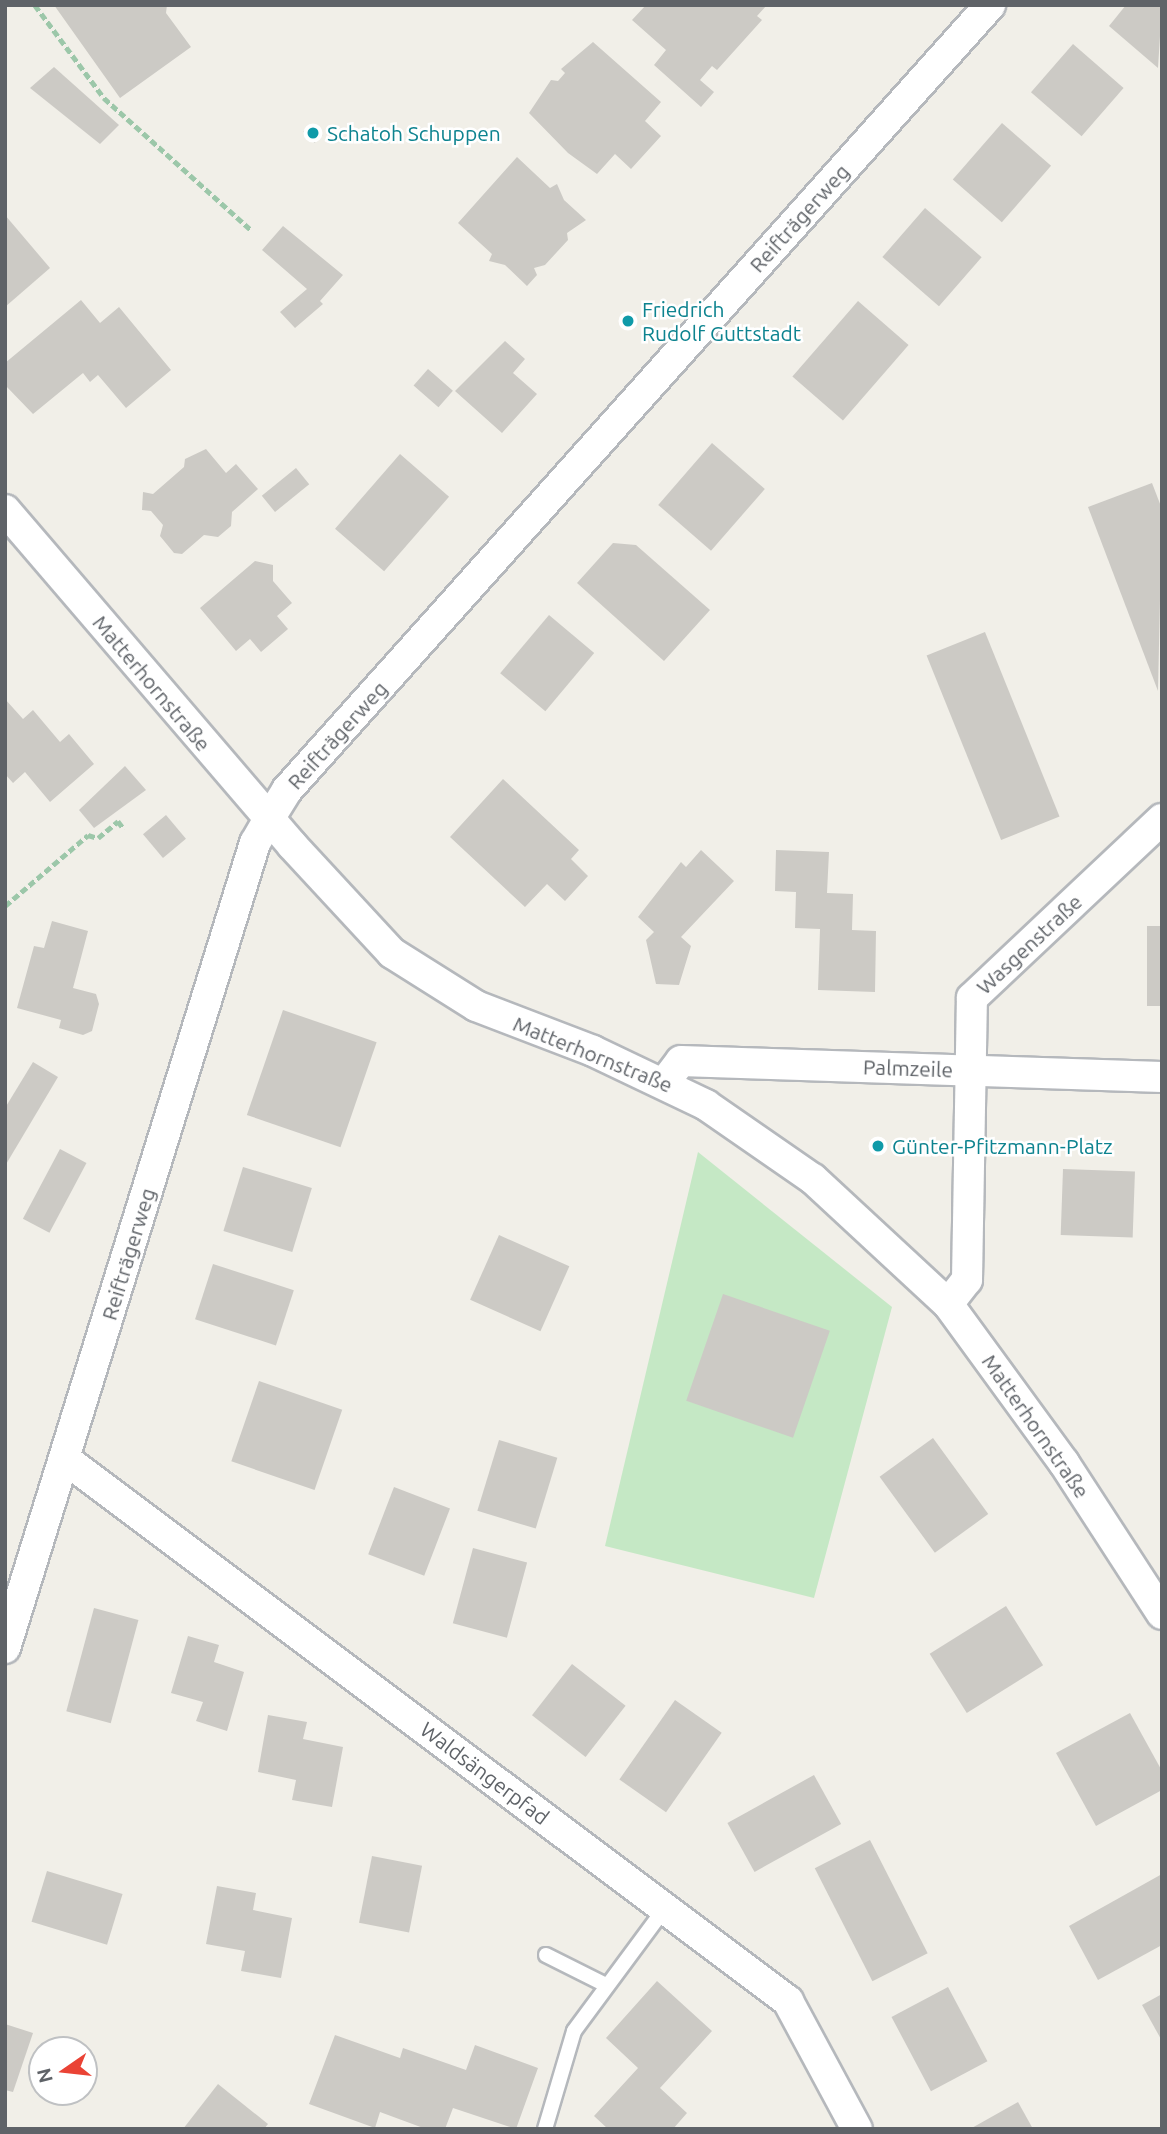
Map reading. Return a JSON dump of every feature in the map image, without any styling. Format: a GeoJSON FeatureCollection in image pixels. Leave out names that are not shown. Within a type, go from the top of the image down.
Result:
{"type":"FeatureCollection","features":[{"type":"Feature","properties":{"kind":"street","name":"Reifträgerweg"},"geometry":{"type":"LineString","coordinates":[[5,1648],[255,843],[269,819],[287,790],[990,5]]}},
{"type":"Feature","properties":{"kind":"street","name":"Matterhornstraße"},"geometry":{"type":"LineString","coordinates":[[5,510],[269,819],[393,953],[436,985],[476,1006],[665,1082],[813,1179],[948,1304],[1064,1463],[1162,1614]]}},
{"type":"Feature","properties":{"kind":"street","name":"Wasgenstraße"},"geometry":{"type":"LineString","coordinates":[[948,1304],[967,1280],[972,998],[1162,820]]}},
{"type":"Feature","properties":{"kind":"street","name":"Palmzeile"},"geometry":{"type":"LineString","coordinates":[[665,1082],[681,1061],[1162,1077]]}},
{"type":"Feature","properties":{"kind":"street","name":"Waldsängerpfad"},"geometry":{"type":"LineString","coordinates":[[65,1459],[788,2001],[857,2129]]}},
{"type":"Feature","properties":{"kind":"lane"},"geometry":{"type":"LineString","coordinates":[[545,2129],[574,2031],[665,1908]]}},
{"type":"Feature","properties":{"kind":"lane"},"geometry":{"type":"LineString","coordinates":[[546,1955],[606,1985]]}},
{"type":"Feature","properties":{"kind":"path"},"geometry":{"type":"LineString","coordinates":[[35,5],[104,98],[251,230]]}},
{"type":"Feature","properties":{"kind":"path"},"geometry":{"type":"LineString","coordinates":[[5,906],[88,835],[98,838],[118,821],[124,829]]}},
{"type":"Feature","properties":{"kind":"green space"},"geometry":{"type":"Polygon","coordinates":[[[698,1152],[892,1307],[814,1598],[605,1546],[698,1152]]]}},
{"type":"Feature","properties":{"kind":"building"},"geometry":{"type":"Polygon","coordinates":[[[54,5],[167,5],[166,13],[191,47],[120,98],[54,5]]]}},
{"type":"Feature","properties":{"kind":"building"},"geometry":{"type":"Polygon","coordinates":[[[646,5],[767,5],[757,16],[762,20],[717,70],[712,66],[700,80],[714,92],[701,107],[654,65],[666,50],[632,20],[646,5]]]}},
{"type":"Feature","properties":{"kind":"building"},"geometry":{"type":"Polygon","coordinates":[[[1126,5],[1162,5],[1158,68],[1109,26],[1126,5]]]}},
{"type":"Feature","properties":{"kind":"building"},"geometry":{"type":"Polygon","coordinates":[[[593,42],[661,102],[645,121],[661,136],[631,169],[615,154],[597,174],[568,153],[529,113],[551,80],[558,81],[565,73],[561,69],[593,42]]]}},
{"type":"Feature","properties":{"kind":"building"},"geometry":{"type":"Polygon","coordinates":[[[1073,44],[1124,88],[1082,136],[1031,92],[1073,44]]]}},
{"type":"Feature","properties":{"kind":"building"},"geometry":{"type":"Polygon","coordinates":[[[54,67],[119,125],[100,144],[30,88],[54,67]]]}},
{"type":"Feature","properties":{"kind":"building"},"geometry":{"type":"Polygon","coordinates":[[[1002,123],[1051,166],[1002,222],[953,180],[1002,123]]]}},
{"type":"Feature","properties":{"kind":"building","name":"Schatoh Schuppen"},"geometry":{"type":"Polygon","coordinates":[[[311,124],[322,135],[315,143],[303,132],[311,124]]]}},
{"type":"Feature","properties":{"kind":"building"},"geometry":{"type":"Polygon","coordinates":[[[517,157],[550,188],[557,184],[564,200],[586,220],[567,233],[568,240],[545,265],[534,268],[537,275],[527,286],[505,265],[489,261],[492,254],[458,223],[517,157]]]}},
{"type":"Feature","properties":{"kind":"building"},"geometry":{"type":"Polygon","coordinates":[[[925,208],[982,257],[939,306],[882,257],[925,208]]]}},
{"type":"Feature","properties":{"kind":"building"},"geometry":{"type":"Polygon","coordinates":[[[5,215],[50,268],[5,307],[5,215]]]}},
{"type":"Feature","properties":{"kind":"building"},"geometry":{"type":"Polygon","coordinates":[[[283,226],[343,275],[320,301],[323,304],[295,328],[280,312],[307,289],[262,250],[283,226]]]}},
{"type":"Feature","properties":{"kind":"building"},"geometry":{"type":"Polygon","coordinates":[[[81,300],[100,323],[119,307],[171,370],[126,408],[98,375],[90,382],[83,373],[33,414],[5,385],[5,363],[81,300]]]}},
{"type":"Feature","properties":{"kind":"building"},"geometry":{"type":"Polygon","coordinates":[[[858,301],[909,345],[843,420],[792,376],[858,301]]]}},
{"type":"Feature","properties":{"kind":"building"},"geometry":{"type":"Polygon","coordinates":[[[505,341],[525,359],[513,373],[537,394],[502,433],[455,391],[505,341]]]}},
{"type":"Feature","properties":{"kind":"building"},"geometry":{"type":"Polygon","coordinates":[[[428,369],[453,391],[438,407],[414,386],[428,369]]]}},
{"type":"Feature","properties":{"kind":"building"},"geometry":{"type":"Polygon","coordinates":[[[712,443],[765,489],[711,551],[658,505],[712,443]]]}},
{"type":"Feature","properties":{"kind":"building"},"geometry":{"type":"Polygon","coordinates":[[[206,449],[226,473],[236,464],[258,489],[232,512],[231,526],[218,537],[204,535],[182,554],[174,553],[160,536],[163,525],[151,511],[142,510],[143,492],[153,494],[184,467],[185,459],[206,449]]]}},
{"type":"Feature","properties":{"kind":"building"},"geometry":{"type":"Polygon","coordinates":[[[400,454],[449,497],[384,571],[335,529],[400,454]]]}},
{"type":"Feature","properties":{"kind":"building"},"geometry":{"type":"Polygon","coordinates":[[[296,468],[309,484],[275,512],[262,496],[296,468]]]}},
{"type":"Feature","properties":{"kind":"building"},"geometry":{"type":"Polygon","coordinates":[[[1152,483],[1162,509],[1158,691],[1088,507],[1152,483]]]}},
{"type":"Feature","properties":{"kind":"building"},"geometry":{"type":"Polygon","coordinates":[[[613,543],[636,545],[710,610],[664,661],[577,583],[613,543]]]}},
{"type":"Feature","properties":{"kind":"building"},"geometry":{"type":"Polygon","coordinates":[[[255,561],[273,565],[273,581],[292,603],[277,616],[288,629],[261,652],[250,639],[236,651],[200,608],[255,561]]]}},
{"type":"Feature","properties":{"kind":"building"},"geometry":{"type":"Polygon","coordinates":[[[549,615],[594,653],[545,711],[500,673],[549,615]]]}},
{"type":"Feature","properties":{"kind":"building"},"geometry":{"type":"Polygon","coordinates":[[[985,632],[1060,817],[1001,840],[927,656],[985,632]]]}},
{"type":"Feature","properties":{"kind":"building"},"geometry":{"type":"Polygon","coordinates":[[[5,699],[23,719],[33,710],[60,742],[69,734],[94,764],[50,802],[25,772],[13,783],[5,774],[5,699]]]}},
{"type":"Feature","properties":{"kind":"building"},"geometry":{"type":"Polygon","coordinates":[[[125,766],[146,790],[94,828],[79,810],[125,766]]]}},
{"type":"Feature","properties":{"kind":"building"},"geometry":{"type":"Polygon","coordinates":[[[503,779],[579,850],[571,859],[588,876],[565,901],[547,884],[525,907],[450,837],[503,779]]]}},
{"type":"Feature","properties":{"kind":"building"},"geometry":{"type":"Polygon","coordinates":[[[166,815],[186,839],[163,858],[143,834],[166,815]]]}},
{"type":"Feature","properties":{"kind":"building"},"geometry":{"type":"Polygon","coordinates":[[[701,850],[734,881],[681,937],[691,946],[679,985],[656,984],[646,940],[654,932],[638,917],[681,862],[686,867],[701,850]]]}},
{"type":"Feature","properties":{"kind":"building"},"geometry":{"type":"Polygon","coordinates":[[[776,850],[829,852],[827,893],[853,894],[852,930],[876,931],[875,992],[818,990],[820,929],[795,928],[796,892],[775,891],[776,850]]]}},
{"type":"Feature","properties":{"kind":"building"},"geometry":{"type":"Polygon","coordinates":[[[52,921],[88,931],[73,988],[96,994],[99,1004],[92,1031],[83,1035],[59,1028],[61,1020],[17,1008],[34,946],[44,948],[52,921]]]}},
{"type":"Feature","properties":{"kind":"building"},"geometry":{"type":"Polygon","coordinates":[[[1147,926],[1162,926],[1162,1006],[1147,1006],[1147,926]]]}},
{"type":"Feature","properties":{"kind":"building"},"geometry":{"type":"Polygon","coordinates":[[[283,1010],[377,1042],[340,1147],[247,1115],[283,1010]]]}},
{"type":"Feature","properties":{"kind":"building"},"geometry":{"type":"Polygon","coordinates":[[[33,1062],[58,1077],[5,1166],[5,1108],[33,1062]]]}},
{"type":"Feature","properties":{"kind":"building"},"geometry":{"type":"Polygon","coordinates":[[[60,1149],[86,1163],[49,1233],[23,1219],[60,1149]]]}},
{"type":"Feature","properties":{"kind":"building"},"geometry":{"type":"Polygon","coordinates":[[[243,1167],[312,1188],[292,1252],[223,1231],[243,1167]]]}},
{"type":"Feature","properties":{"kind":"building"},"geometry":{"type":"Polygon","coordinates":[[[1063,1169],[1135,1172],[1133,1237],[1061,1235],[1063,1169]]]}},
{"type":"Feature","properties":{"kind":"building"},"geometry":{"type":"Polygon","coordinates":[[[499,1235],[569,1266],[540,1331],[470,1300],[499,1235]]]}},
{"type":"Feature","properties":{"kind":"building"},"geometry":{"type":"Polygon","coordinates":[[[213,1264],[294,1290],[276,1345],[195,1319],[213,1264]]]}},
{"type":"Feature","properties":{"kind":"building"},"geometry":{"type":"Polygon","coordinates":[[[723,1294],[830,1331],[793,1438],[686,1401],[723,1294]]]}},
{"type":"Feature","properties":{"kind":"building"},"geometry":{"type":"Polygon","coordinates":[[[259,1381],[342,1410],[315,1490],[231,1461],[259,1381]]]}},
{"type":"Feature","properties":{"kind":"building"},"geometry":{"type":"Polygon","coordinates":[[[933,1438],[988,1514],[935,1553],[880,1477],[933,1438]]]}},
{"type":"Feature","properties":{"kind":"building"},"geometry":{"type":"Polygon","coordinates":[[[499,1440],[557,1458],[536,1529],[477,1511],[499,1440]]]}},
{"type":"Feature","properties":{"kind":"building"},"geometry":{"type":"Polygon","coordinates":[[[394,1487],[450,1509],[424,1576],[368,1554],[394,1487]]]}},
{"type":"Feature","properties":{"kind":"building"},"geometry":{"type":"Polygon","coordinates":[[[473,1548],[527,1562],[507,1638],[453,1623],[473,1548]]]}},
{"type":"Feature","properties":{"kind":"building"},"geometry":{"type":"Polygon","coordinates":[[[1006,1606],[1043,1665],[967,1713],[930,1654],[1006,1606]]]}},
{"type":"Feature","properties":{"kind":"building"},"geometry":{"type":"Polygon","coordinates":[[[94,1608],[138,1620],[111,1723],[66,1711],[94,1608]]]}},
{"type":"Feature","properties":{"kind":"building"},"geometry":{"type":"Polygon","coordinates":[[[188,1636],[219,1645],[214,1662],[244,1672],[227,1731],[196,1721],[203,1702],[171,1693],[188,1636]]]}},
{"type":"Feature","properties":{"kind":"building"},"geometry":{"type":"Polygon","coordinates":[[[572,1664],[626,1706],[586,1757],[532,1715],[572,1664]]]}},
{"type":"Feature","properties":{"kind":"building"},"geometry":{"type":"Polygon","coordinates":[[[675,1700],[722,1733],[666,1812],[619,1779],[675,1700]]]}},
{"type":"Feature","properties":{"kind":"building"},"geometry":{"type":"Polygon","coordinates":[[[1130,1713],[1162,1771],[1162,1790],[1096,1826],[1056,1753],[1130,1713]]]}},
{"type":"Feature","properties":{"kind":"building"},"geometry":{"type":"Polygon","coordinates":[[[268,1715],[307,1722],[303,1739],[343,1747],[332,1807],[292,1800],[296,1780],[258,1772],[268,1715]]]}},
{"type":"Feature","properties":{"kind":"building"},"geometry":{"type":"Polygon","coordinates":[[[814,1775],[841,1824],[755,1872],[727,1823],[814,1775]]]}},
{"type":"Feature","properties":{"kind":"building"},"geometry":{"type":"Polygon","coordinates":[[[870,1840],[928,1953],[872,1981],[815,1868],[870,1840]]]}},
{"type":"Feature","properties":{"kind":"building"},"geometry":{"type":"Polygon","coordinates":[[[372,1856],[422,1866],[409,1932],[359,1923],[372,1856]]]}},
{"type":"Feature","properties":{"kind":"building"},"geometry":{"type":"Polygon","coordinates":[[[47,1871],[123,1894],[107,1945],[32,1922],[47,1871]]]}},
{"type":"Feature","properties":{"kind":"building"},"geometry":{"type":"Polygon","coordinates":[[[1162,1874],[1162,1945],[1098,1980],[1069,1926],[1162,1874]]]}},
{"type":"Feature","properties":{"kind":"building"},"geometry":{"type":"Polygon","coordinates":[[[217,1886],[256,1893],[253,1910],[292,1918],[281,1978],[241,1971],[245,1951],[206,1944],[217,1886]]]}},
{"type":"Feature","properties":{"kind":"building"},"geometry":{"type":"Polygon","coordinates":[[[657,1981],[712,2031],[660,2088],[687,2113],[673,2129],[608,2129],[594,2116],[638,2068],[606,2038],[657,1981]]]}},
{"type":"Feature","properties":{"kind":"building"},"geometry":{"type":"Polygon","coordinates":[[[948,1987],[987,2061],[931,2091],[891,2017],[948,1987]]]}},
{"type":"Feature","properties":{"kind":"building"},"geometry":{"type":"Polygon","coordinates":[[[1162,1994],[1162,2041],[1142,2005],[1162,1994]]]}},
{"type":"Feature","properties":{"kind":"building"},"geometry":{"type":"Polygon","coordinates":[[[5,2024],[33,2033],[28,2036],[28,2048],[13,2092],[5,2090],[5,2024]]]}},
{"type":"Feature","properties":{"kind":"building"},"geometry":{"type":"Polygon","coordinates":[[[335,2035],[400,2058],[403,2048],[466,2070],[475,2045],[538,2068],[516,2129],[453,2108],[445,2129],[426,2129],[380,2112],[375,2128],[309,2104],[335,2035]]]}},
{"type":"Feature","properties":{"kind":"building"},"geometry":{"type":"Polygon","coordinates":[[[218,2084],[268,2124],[264,2129],[183,2129],[218,2084]]]}},
{"type":"Feature","properties":{"kind":"building"},"geometry":{"type":"Polygon","coordinates":[[[1018,2102],[1033,2129],[970,2129],[1018,2102]]]}},
{"type":"Feature","properties":{"kind":"place","name":"Schatoh Schuppen"},"geometry":{"type":"Point","coordinates":[313,133]}},
{"type":"Feature","properties":{"kind":"place","name":"Friedrich Rudolf Guttstadt"},"geometry":{"type":"Point","coordinates":[628,321]}},
{"type":"Feature","properties":{"kind":"place","name":"Günter-Pfitzmann-Platz"},"geometry":{"type":"Point","coordinates":[878,1146]}}]}
